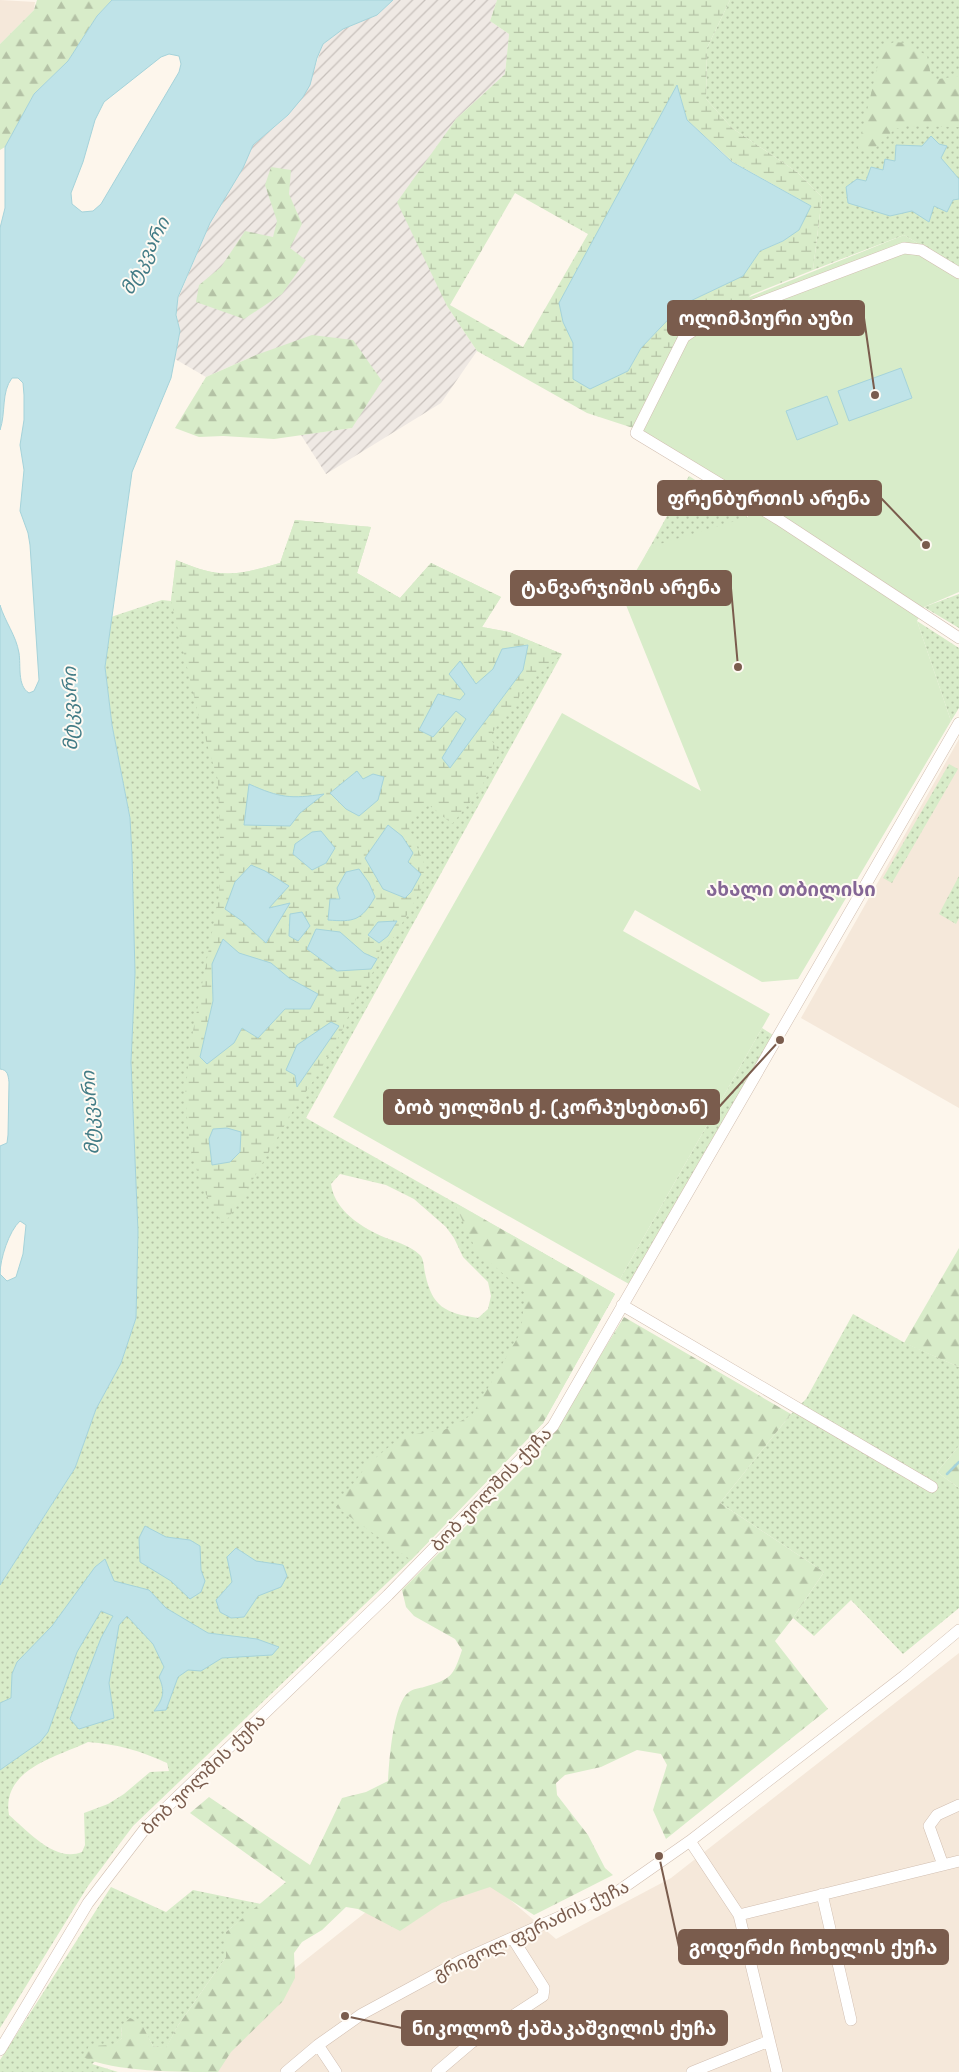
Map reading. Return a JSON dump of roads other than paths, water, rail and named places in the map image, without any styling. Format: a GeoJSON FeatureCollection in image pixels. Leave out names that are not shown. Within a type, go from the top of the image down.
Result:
{"type":"FeatureCollection","features":[{"type":"Feature","properties":{"kind":"street"},"geometry":{"type":"LineString","coordinates":[[959,273],[921,250],[904,248],[703,324],[684,337],[636,434],[778,519],[959,638]]}},
{"type":"Feature","properties":{"kind":"street","name":"ბობ უოლშის ქუჩა"},"geometry":{"type":"LineString","coordinates":[[0,2050],[88,1903],[142,1832],[388,1595],[553,1426],[959,723]]}},
{"type":"Feature","properties":{"kind":"street"},"geometry":{"type":"LineString","coordinates":[[622,1305],[932,1487]]}},
{"type":"Feature","properties":{"kind":"street","name":"გრიგოლ ფერაძის ქუჩა"},"geometry":{"type":"LineString","coordinates":[[286,2072],[318,2045],[362,2014],[452,1965],[620,1890],[690,1841],[904,1676],[959,1630]]}},
{"type":"Feature","properties":{"kind":"street"},"geometry":{"type":"LineString","coordinates":[[943,1865],[929,1826],[937,1815],[959,1805]]}},
{"type":"Feature","properties":{"kind":"street"},"geometry":{"type":"LineString","coordinates":[[690,1841],[739,1915],[777,2072]]}},
{"type":"Feature","properties":{"kind":"street"},"geometry":{"type":"LineString","coordinates":[[739,1915],[943,1865],[959,1863]]}},
{"type":"Feature","properties":{"kind":"street"},"geometry":{"type":"LineString","coordinates":[[822,1894],[851,2020]]}},
{"type":"Feature","properties":{"kind":"street"},"geometry":{"type":"LineString","coordinates":[[437,2072],[471,2043],[543,1996],[544,1988],[512,1939]]}},
{"type":"Feature","properties":{"kind":"street"},"geometry":{"type":"LineString","coordinates":[[692,2072],[770,2040]]}},
{"type":"Feature","properties":{"kind":"street"},"geometry":{"type":"LineString","coordinates":[[318,2045],[336,2072]]}},
{"type":"Feature","properties":{"kind":"water","name":"მტკვარი"},"geometry":{"type":"Polygon","coordinates":[[[112,0],[393,0],[377,15],[343,29],[323,44],[310,85],[303,97],[288,115],[253,145],[243,168],[210,223],[178,297],[176,315],[180,331],[171,378],[132,472],[105,667],[112,725],[130,818],[132,855],[135,973],[131,1062],[138,1232],[136,1318],[121,1363],[96,1409],[75,1468],[0,1585],[0,1146],[7,1143],[9,1082],[6,1072],[0,1069],[0,605],[18,646],[20,675],[25,690],[29,693],[34,691],[39,680],[30,545],[20,511],[24,470],[20,445],[24,420],[24,395],[23,383],[18,378],[12,378],[6,390],[0,430],[0,228],[5,208],[5,147],[34,94],[68,61],[97,16],[112,0]],[[169,54],[161,57],[104,102],[95,120],[83,162],[71,193],[72,204],[82,212],[93,211],[101,204],[179,72],[181,64],[179,56],[169,54]]]}},
{"type":"Feature","properties":{"kind":"water"},"geometry":{"type":"Polygon","coordinates":[[[677,85],[687,120],[732,162],[811,206],[799,230],[783,241],[760,251],[743,276],[682,305],[641,348],[628,371],[590,389],[573,379],[573,343],[563,322],[559,303],[677,85]]]}},
{"type":"Feature","properties":{"kind":"water"},"geometry":{"type":"Polygon","coordinates":[[[931,136],[939,144],[947,146],[941,158],[959,179],[959,199],[953,200],[947,212],[934,206],[929,222],[912,211],[890,216],[848,203],[846,187],[857,179],[866,181],[871,167],[883,170],[885,159],[895,161],[896,145],[922,146],[931,136]]]}},
{"type":"Feature","properties":{"kind":"water"},"geometry":{"type":"Polygon","coordinates":[[[901,368],[912,398],[849,421],[838,391],[901,368]]]}},
{"type":"Feature","properties":{"kind":"water"},"geometry":{"type":"Polygon","coordinates":[[[827,396],[838,424],[797,440],[786,411],[827,396]]]}},
{"type":"Feature","properties":{"kind":"water"},"geometry":{"type":"Polygon","coordinates":[[[528,645],[523,670],[450,768],[442,758],[466,719],[456,711],[433,737],[419,730],[438,694],[460,700],[465,694],[449,674],[460,661],[476,684],[493,669],[502,649],[528,645]]]}},
{"type":"Feature","properties":{"kind":"water"},"geometry":{"type":"Polygon","coordinates":[[[357,771],[363,779],[373,774],[384,777],[378,800],[359,816],[346,809],[330,793],[357,771]]]}},
{"type":"Feature","properties":{"kind":"water"},"geometry":{"type":"Polygon","coordinates":[[[249,784],[278,795],[303,797],[324,794],[300,813],[290,826],[244,825],[249,784]]]}},
{"type":"Feature","properties":{"kind":"water"},"geometry":{"type":"Polygon","coordinates":[[[388,825],[402,836],[413,853],[408,862],[421,874],[411,892],[405,898],[383,889],[365,858],[388,825]]]}},
{"type":"Feature","properties":{"kind":"water"},"geometry":{"type":"Polygon","coordinates":[[[321,831],[335,848],[326,863],[312,870],[293,854],[295,844],[312,832],[321,831]]]}},
{"type":"Feature","properties":{"kind":"water"},"geometry":{"type":"Polygon","coordinates":[[[251,865],[265,871],[289,886],[269,908],[290,903],[266,943],[242,921],[225,909],[235,882],[251,865]]]}},
{"type":"Feature","properties":{"kind":"water"},"geometry":{"type":"Polygon","coordinates":[[[359,869],[369,883],[375,897],[365,911],[356,918],[344,921],[328,920],[330,899],[340,899],[337,888],[346,872],[359,869]]]}},
{"type":"Feature","properties":{"kind":"water"},"geometry":{"type":"Polygon","coordinates":[[[302,912],[310,926],[298,941],[289,936],[290,914],[302,912]]]}},
{"type":"Feature","properties":{"kind":"water"},"geometry":{"type":"Polygon","coordinates":[[[397,921],[388,936],[379,943],[368,935],[378,922],[397,921]]]}},
{"type":"Feature","properties":{"kind":"water"},"geometry":{"type":"Polygon","coordinates":[[[316,929],[340,932],[364,953],[377,959],[371,969],[337,971],[307,949],[316,929]]]}},
{"type":"Feature","properties":{"kind":"water"},"geometry":{"type":"Polygon","coordinates":[[[223,939],[239,953],[271,963],[289,978],[318,994],[310,1009],[285,1009],[258,1038],[242,1028],[234,1043],[207,1064],[200,1057],[213,1001],[212,964],[223,939]]]}},
{"type":"Feature","properties":{"kind":"water"},"geometry":{"type":"Polygon","coordinates":[[[331,1022],[339,1026],[297,1087],[295,1075],[286,1070],[297,1045],[331,1022]]]}},
{"type":"Feature","properties":{"kind":"water"},"geometry":{"type":"Polygon","coordinates":[[[227,1128],[241,1132],[240,1152],[230,1162],[212,1165],[209,1139],[213,1129],[227,1128]]]}},
{"type":"Feature","properties":{"kind":"water"},"geometry":{"type":"Polygon","coordinates":[[[145,1526],[166,1537],[190,1540],[200,1546],[201,1570],[205,1581],[201,1592],[190,1599],[171,1581],[140,1562],[139,1538],[145,1526]]]}},
{"type":"Feature","properties":{"kind":"water"},"geometry":{"type":"Polygon","coordinates":[[[236,1548],[256,1561],[283,1565],[287,1576],[281,1587],[258,1596],[244,1617],[231,1618],[220,1612],[216,1600],[232,1582],[227,1557],[236,1548]]]}},
{"type":"Feature","properties":{"kind":"water"},"geometry":{"type":"Polygon","coordinates":[[[105,1559],[114,1581],[149,1590],[166,1608],[208,1633],[257,1639],[279,1647],[272,1655],[222,1658],[201,1671],[188,1670],[178,1677],[166,1710],[154,1711],[160,1702],[162,1694],[159,1677],[164,1667],[153,1644],[127,1616],[119,1625],[109,1683],[114,1718],[79,1729],[70,1719],[101,1638],[113,1616],[101,1611],[77,1652],[48,1732],[40,1742],[0,1770],[0,1703],[11,1698],[12,1674],[17,1662],[52,1626],[95,1567],[105,1559]]]}},
{"type":"Feature","properties":{"kind":"waterway"},"geometry":{"type":"LineString","coordinates":[[947,1474],[959,1462]]}},
{"type":"Feature","properties":{"kind":"place","name":"ოლიმპიური აუზი"},"geometry":{"type":"Point","coordinates":[875,395]}},
{"type":"Feature","properties":{"kind":"place","name":"ფრენბურთის არენა"},"geometry":{"type":"Point","coordinates":[926,545]}},
{"type":"Feature","properties":{"kind":"place","name":"ტანვარჯიშის არენა"},"geometry":{"type":"Point","coordinates":[738,667]}},
{"type":"Feature","properties":{"kind":"place","name":"ბობ უოლშის ქ. (კორპუსებთან)"},"geometry":{"type":"Point","coordinates":[780,1040]}},
{"type":"Feature","properties":{"kind":"place","name":"გოდერძი ჩოხელის ქუჩა"},"geometry":{"type":"Point","coordinates":[659,1856]}},
{"type":"Feature","properties":{"kind":"place","name":"ნიკოლოზ ქაშაკაშვილის ქუჩა"},"geometry":{"type":"Point","coordinates":[345,2016]}},
{"type":"Feature","properties":{"kind":"district","name":"ახალი თბილისი"},"geometry":{"type":"Point","coordinates":[791,889]}}]}
